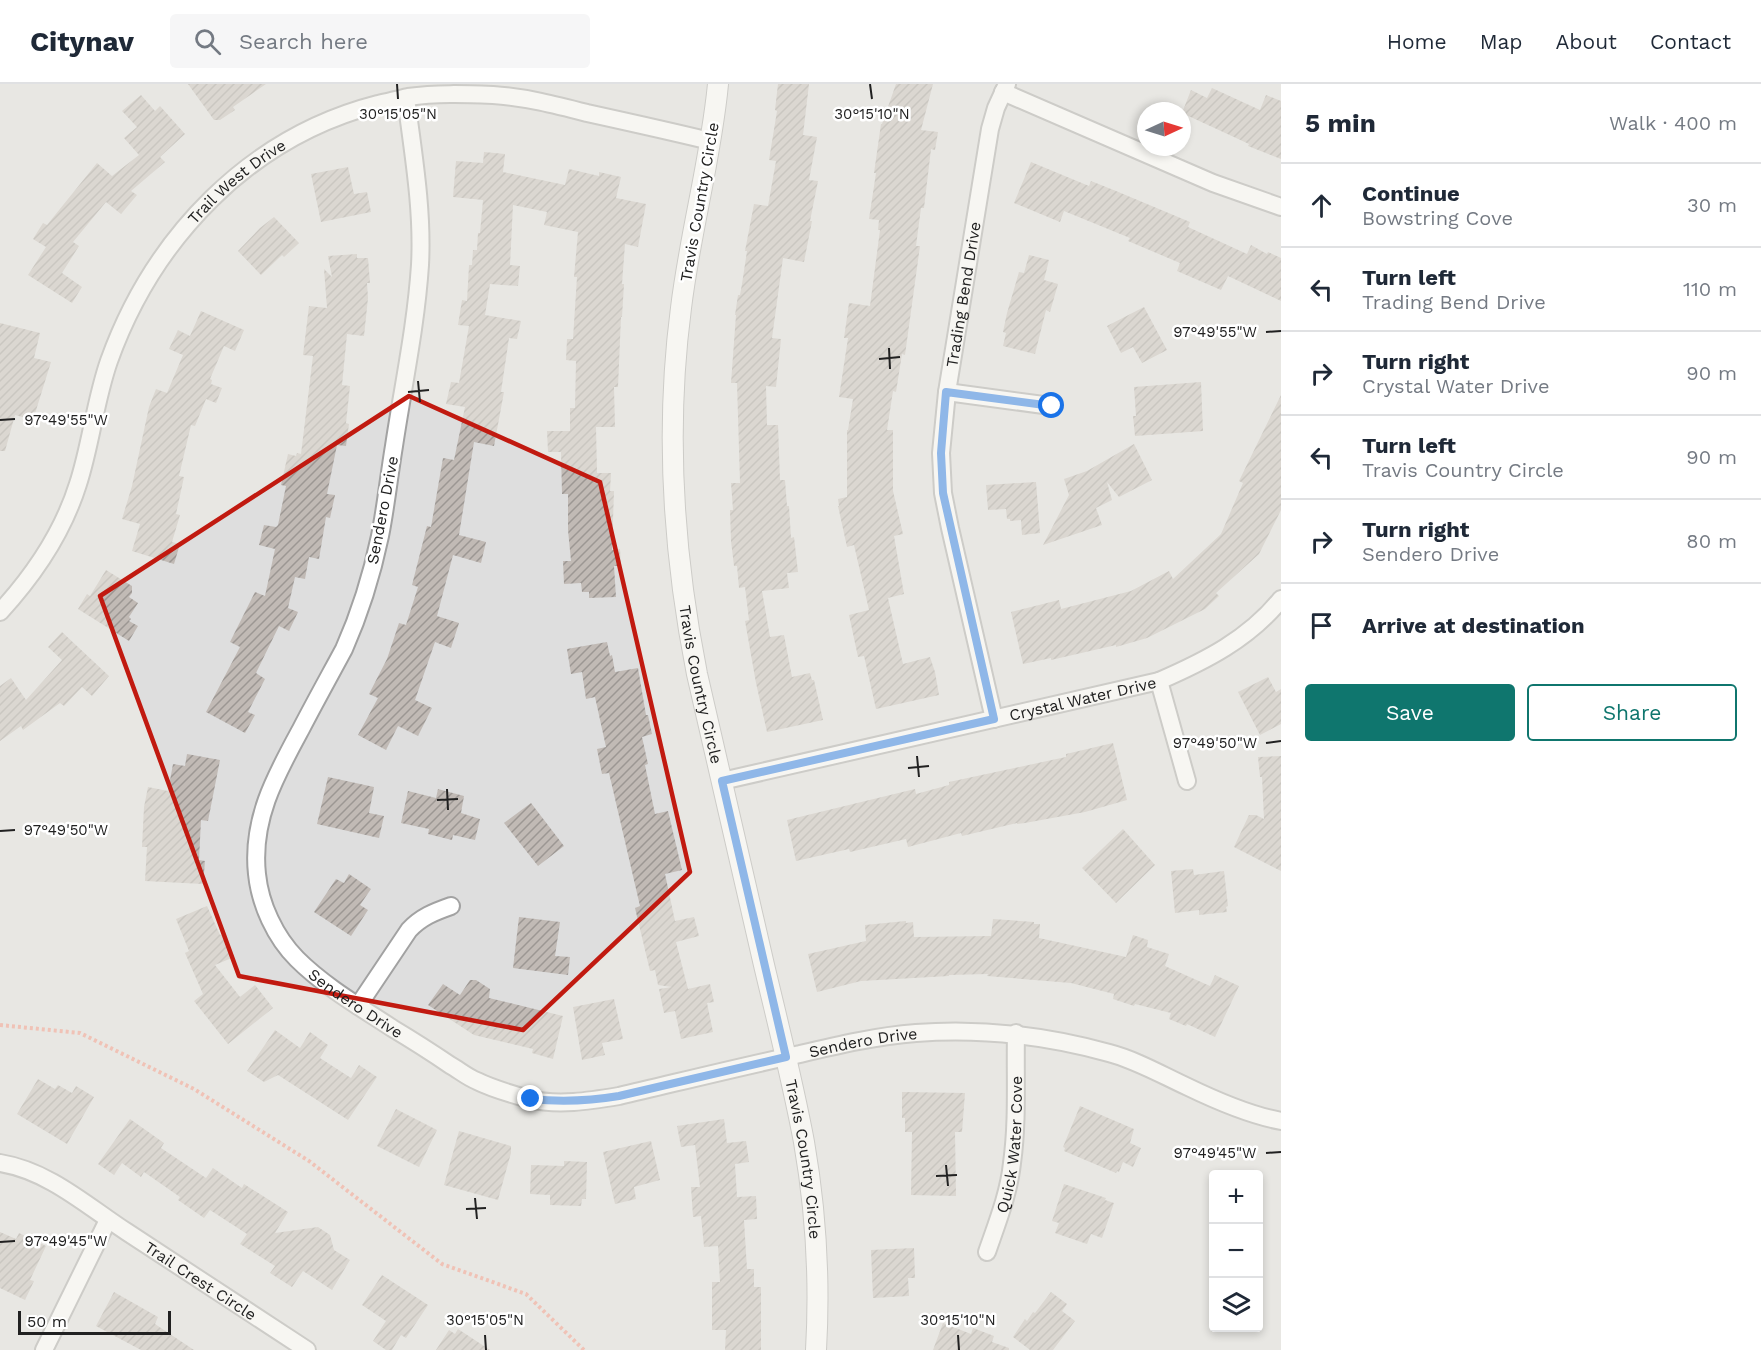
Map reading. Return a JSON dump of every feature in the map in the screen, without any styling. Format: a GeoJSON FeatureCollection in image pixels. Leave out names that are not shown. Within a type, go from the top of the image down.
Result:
{"type":"FeatureCollection","features":[{"type":"Feature","properties":{"kind":"street","name":"Travis Country Circle"},"geometry":{"type":"LineString","coordinates":[[718,84],[710,141],[688,254],[678,327],[672,408],[672,475],[678,562],[687,626],[804,1143],[814,1217],[818,1301],[816,1350]]}},
{"type":"Feature","properties":{"kind":"street"},"geometry":{"type":"LineString","coordinates":[[1005,88],[1213,183],[1281,207]]}},
{"type":"Feature","properties":{"kind":"street","name":"Trading Bend Drive"},"geometry":{"type":"LineString","coordinates":[[994,719],[943,493],[941,453],[946,392],[990,129],[1005,88]]}},
{"type":"Feature","properties":{"kind":"street","name":"Trail West Drive"},"geometry":{"type":"LineString","coordinates":[[0,612],[28,579],[48,549],[65,515],[78,484],[109,362],[127,317],[147,280],[196,214],[255,161],[284,142],[332,118],[406,98],[458,94],[496,95],[532,100],[710,141]]}},
{"type":"Feature","properties":{"kind":"street","name":"Sendero Drive"},"geometry":{"type":"LineString","coordinates":[[406,98],[420,220],[420,264],[413,332],[380,536],[358,615],[347,641],[279,769],[261,817],[256,857],[261,894],[269,917],[281,939],[296,958],[358,1006],[475,1081],[531,1099],[560,1102],[592,1101],[877,1037],[946,1031],[1016,1034],[1111,1053],[1156,1071],[1227,1105],[1281,1121]]}},
{"type":"Feature","properties":{"kind":"street"},"geometry":{"type":"LineString","coordinates":[[946,392],[1052,406]]}},
{"type":"Feature","properties":{"kind":"street","name":"Crystal Water Drive"},"geometry":{"type":"LineString","coordinates":[[722,781],[1159,681],[1198,665],[1221,651],[1249,631],[1281,599]]}},
{"type":"Feature","properties":{"kind":"street"},"geometry":{"type":"LineString","coordinates":[[1159,681],[1187,781]]}},
{"type":"Feature","properties":{"kind":"street"},"geometry":{"type":"LineString","coordinates":[[358,1006],[409,930],[419,920],[451,906]]}},
{"type":"Feature","properties":{"kind":"street","name":"Quick Water Cove"},"geometry":{"type":"LineString","coordinates":[[987,1252],[1005,1198],[1012,1163],[1016,1099],[1016,1034]]}},
{"type":"Feature","properties":{"kind":"street","name":"Trail Crest Circle"},"geometry":{"type":"LineString","coordinates":[[0,1163],[46,1178],[307,1350]]}},
{"type":"Feature","properties":{"kind":"street"},"geometry":{"type":"LineString","coordinates":[[44,1350],[108,1220]]}},
{"type":"Feature","properties":{"kind":"path"},"geometry":{"type":"LineString","coordinates":[[0,1025],[80,1034],[194,1089],[309,1161],[442,1264],[526,1294],[584,1350]]}},
{"type":"Feature","properties":{"kind":"highlighted area"},"geometry":{"type":"Polygon","coordinates":[[[409,396],[600,482],[690,872],[523,1030],[239,976],[100,596],[409,396]]]}},
{"type":"Feature","properties":{"kind":"shaded area"},"geometry":{"type":"Polygon","coordinates":[[[0,84],[1281,84],[1281,1350],[0,1350],[0,84]]]}},
{"type":"Feature","properties":{"kind":"building"},"geometry":{"type":"Polygon","coordinates":[[[188,84],[266,84],[233,107],[235,110],[220,120],[214,120],[188,84]]]}},
{"type":"Feature","properties":{"kind":"building"},"geometry":{"type":"Polygon","coordinates":[[[778,84],[809,84],[803,135],[817,137],[809,180],[818,181],[804,262],[783,258],[772,338],[781,339],[776,387],[766,386],[767,425],[778,425],[780,480],[785,480],[791,538],[794,537],[798,572],[787,573],[789,588],[762,591],[770,637],[784,635],[792,677],[810,673],[814,680],[823,720],[767,732],[745,621],[749,620],[745,587],[739,588],[731,541],[730,510],[733,510],[731,483],[740,483],[737,383],[731,383],[735,315],[754,204],[768,206],[776,161],[769,160],[777,111],[775,110],[778,84]]]}},
{"type":"Feature","properties":{"kind":"building"},"geometry":{"type":"Polygon","coordinates":[[[896,84],[933,84],[921,130],[938,132],[935,150],[931,149],[924,208],[921,208],[916,246],[920,246],[905,355],[902,354],[896,392],[893,391],[887,430],[893,430],[893,491],[903,534],[894,536],[904,594],[888,598],[903,664],[930,657],[939,695],[876,709],[864,656],[858,657],[849,615],[869,610],[854,545],[847,547],[838,506],[838,499],[847,497],[847,430],[853,399],[839,397],[848,338],[844,338],[849,303],[870,306],[880,230],[878,230],[879,220],[869,219],[876,173],[874,173],[881,124],[896,84]]]}},
{"type":"Feature","properties":{"kind":"building"},"geometry":{"type":"Polygon","coordinates":[[[1212,88],[1260,110],[1266,95],[1281,101],[1281,159],[1248,146],[1249,144],[1191,117],[1191,102],[1186,102],[1191,90],[1207,98],[1212,88]]]}},
{"type":"Feature","properties":{"kind":"building"},"geometry":{"type":"Polygon","coordinates":[[[141,95],[155,111],[160,106],[185,134],[160,157],[165,162],[131,191],[137,195],[121,214],[106,202],[73,242],[79,246],[62,273],[82,287],[72,303],[28,275],[46,247],[33,239],[43,223],[47,225],[97,163],[112,176],[139,155],[124,138],[137,127],[122,111],[141,95]]]}},
{"type":"Feature","properties":{"kind":"building"},"geometry":{"type":"Polygon","coordinates":[[[484,152],[505,154],[503,172],[565,185],[569,169],[599,176],[599,172],[621,177],[616,198],[646,204],[638,247],[625,244],[618,387],[614,387],[615,427],[596,427],[597,473],[611,473],[610,491],[614,491],[612,550],[620,549],[621,566],[614,566],[616,597],[589,598],[589,592],[582,592],[581,583],[564,584],[563,561],[571,561],[568,494],[562,494],[561,452],[548,452],[547,431],[570,431],[570,408],[575,408],[576,361],[566,360],[567,339],[573,339],[577,277],[574,277],[578,232],[544,225],[547,212],[513,205],[510,265],[520,266],[518,286],[490,284],[485,315],[521,321],[517,339],[509,338],[501,392],[504,392],[494,446],[474,442],[459,535],[486,542],[481,563],[453,555],[437,616],[459,623],[451,648],[435,642],[415,700],[432,708],[418,736],[398,726],[386,750],[358,735],[378,698],[369,694],[387,659],[399,623],[406,625],[418,587],[412,585],[427,526],[431,527],[443,458],[454,460],[465,407],[446,404],[451,382],[459,383],[469,326],[458,325],[462,300],[467,301],[469,265],[472,265],[473,250],[477,250],[483,200],[453,197],[456,161],[483,163],[484,152]]]}},
{"type":"Feature","properties":{"kind":"building"},"geometry":{"type":"Polygon","coordinates":[[[1031,162],[1089,186],[1091,181],[1190,222],[1188,227],[1247,254],[1251,245],[1267,254],[1268,252],[1281,258],[1281,301],[1228,276],[1221,290],[1177,271],[1180,263],[1128,241],[1130,238],[1064,211],[1060,222],[1014,203],[1031,162]]]}},
{"type":"Feature","properties":{"kind":"building"},"geometry":{"type":"Polygon","coordinates":[[[348,167],[354,194],[367,192],[371,212],[321,222],[311,174],[348,167]]]}},
{"type":"Feature","properties":{"kind":"building"},"geometry":{"type":"Polygon","coordinates":[[[274,217],[299,243],[261,275],[238,251],[274,217]]]}},
{"type":"Feature","properties":{"kind":"building"},"geometry":{"type":"Polygon","coordinates":[[[357,254],[357,258],[368,258],[370,283],[367,283],[368,298],[364,336],[347,334],[342,385],[350,386],[346,423],[349,424],[346,446],[337,445],[327,494],[335,495],[330,518],[326,517],[319,559],[309,557],[305,579],[295,577],[288,608],[298,612],[289,631],[279,626],[256,673],[265,679],[248,712],[255,715],[245,733],[206,712],[240,647],[230,642],[255,592],[265,596],[275,549],[259,545],[264,525],[276,527],[278,525],[286,486],[281,485],[288,454],[296,456],[297,453],[301,454],[313,356],[303,355],[309,306],[327,308],[324,269],[332,277],[328,256],[357,254]]]}},
{"type":"Feature","properties":{"kind":"building"},"geometry":{"type":"Polygon","coordinates":[[[1029,255],[1049,260],[1044,280],[1058,284],[1050,312],[1046,310],[1035,354],[1003,346],[1007,313],[1019,272],[1024,273],[1029,255]]]}},
{"type":"Feature","properties":{"kind":"building"},"geometry":{"type":"Polygon","coordinates":[[[1144,307],[1167,350],[1142,363],[1133,347],[1121,353],[1107,326],[1144,307]]]}},
{"type":"Feature","properties":{"kind":"building"},"geometry":{"type":"Polygon","coordinates":[[[201,311],[244,330],[235,351],[224,346],[210,379],[211,384],[222,388],[216,403],[206,399],[195,426],[191,425],[179,476],[184,477],[176,514],[180,515],[172,542],[180,544],[174,564],[132,551],[140,524],[122,519],[132,486],[149,407],[156,389],[167,393],[183,355],[169,349],[178,330],[190,336],[201,311]]]}},
{"type":"Feature","properties":{"kind":"building"},"geometry":{"type":"Polygon","coordinates":[[[0,323],[40,333],[34,358],[51,362],[33,420],[15,415],[5,451],[0,451],[0,323]]]}},
{"type":"Feature","properties":{"kind":"building"},"geometry":{"type":"Polygon","coordinates":[[[1201,382],[1203,431],[1135,436],[1134,387],[1201,382]]]}},
{"type":"Feature","properties":{"kind":"building"},"geometry":{"type":"Polygon","coordinates":[[[1281,395],[1281,510],[1259,554],[1216,593],[1219,596],[1205,609],[1147,638],[1116,647],[1116,645],[1023,664],[1011,612],[1059,600],[1061,609],[1131,591],[1169,571],[1173,579],[1221,534],[1243,483],[1239,481],[1281,395]]]}},
{"type":"Feature","properties":{"kind":"building"},"geometry":{"type":"Polygon","coordinates":[[[1134,444],[1152,480],[1119,497],[1107,482],[1112,500],[1096,508],[1102,525],[1043,545],[1069,495],[1064,479],[1087,471],[1134,444]]]}},
{"type":"Feature","properties":{"kind":"building"},"geometry":{"type":"Polygon","coordinates":[[[1036,482],[1040,533],[1022,535],[1021,520],[1007,519],[1006,509],[988,510],[986,485],[1036,482]]]}},
{"type":"Feature","properties":{"kind":"building"},"geometry":{"type":"Polygon","coordinates":[[[106,570],[132,586],[132,593],[129,597],[138,603],[129,617],[131,619],[129,621],[138,626],[129,641],[78,609],[87,594],[90,596],[106,570]]]}},
{"type":"Feature","properties":{"kind":"building"},"geometry":{"type":"Polygon","coordinates":[[[62,632],[109,676],[92,696],[82,687],[64,706],[60,703],[23,730],[21,726],[0,741],[0,686],[11,678],[26,700],[62,660],[48,647],[62,632]]]}},
{"type":"Feature","properties":{"kind":"building"},"geometry":{"type":"Polygon","coordinates":[[[607,642],[615,672],[638,668],[646,715],[648,715],[652,734],[642,737],[655,814],[668,811],[682,870],[665,874],[675,921],[694,917],[699,936],[676,942],[688,989],[710,984],[714,1002],[707,1003],[713,1032],[681,1039],[675,1011],[664,1013],[659,989],[672,987],[658,985],[655,970],[650,971],[635,908],[640,906],[609,773],[602,774],[597,749],[606,747],[595,697],[586,699],[582,672],[571,674],[567,649],[607,642]]]}},
{"type":"Feature","properties":{"kind":"building"},"geometry":{"type":"Polygon","coordinates":[[[1268,677],[1276,692],[1281,689],[1281,724],[1260,735],[1238,692],[1268,677]]]}},
{"type":"Feature","properties":{"kind":"building"},"geometry":{"type":"Polygon","coordinates":[[[1113,743],[1127,800],[1085,812],[1017,823],[962,836],[961,833],[908,847],[906,839],[796,861],[787,820],[915,789],[916,794],[949,785],[949,782],[1066,757],[1066,754],[1113,743]]]}},
{"type":"Feature","properties":{"kind":"building"},"geometry":{"type":"Polygon","coordinates":[[[187,754],[220,760],[208,821],[201,820],[199,860],[205,861],[203,884],[145,881],[147,847],[142,847],[144,807],[148,787],[168,791],[173,764],[185,766],[187,754]]]}},
{"type":"Feature","properties":{"kind":"building"},"geometry":{"type":"Polygon","coordinates":[[[1281,756],[1281,871],[1234,847],[1249,815],[1256,815],[1264,819],[1262,777],[1260,777],[1258,757],[1281,756]]]}},
{"type":"Feature","properties":{"kind":"building"},"geometry":{"type":"Polygon","coordinates":[[[328,777],[374,787],[369,813],[384,816],[379,838],[317,824],[328,777]]]}},
{"type":"Feature","properties":{"kind":"building"},"geometry":{"type":"Polygon","coordinates":[[[438,789],[464,796],[461,813],[480,819],[475,840],[453,835],[452,840],[428,834],[429,829],[401,823],[408,791],[436,798],[438,789]]]}},
{"type":"Feature","properties":{"kind":"building"},"geometry":{"type":"Polygon","coordinates":[[[531,803],[564,846],[538,866],[504,823],[531,803]]]}},
{"type":"Feature","properties":{"kind":"building"},"geometry":{"type":"Polygon","coordinates":[[[1123,829],[1155,865],[1116,903],[1082,868],[1123,829]]]}},
{"type":"Feature","properties":{"kind":"building"},"geometry":{"type":"Polygon","coordinates":[[[1193,869],[1194,875],[1224,871],[1227,912],[1199,915],[1199,910],[1175,913],[1171,871],[1193,869]]]}},
{"type":"Feature","properties":{"kind":"building"},"geometry":{"type":"Polygon","coordinates":[[[349,874],[371,889],[360,905],[368,910],[351,936],[314,912],[336,879],[344,883],[349,874]]]}},
{"type":"Feature","properties":{"kind":"building"},"geometry":{"type":"Polygon","coordinates":[[[207,906],[220,935],[224,934],[234,957],[215,965],[240,997],[255,985],[273,1008],[228,1044],[194,1001],[203,994],[185,953],[189,951],[176,919],[207,906]]]}},
{"type":"Feature","properties":{"kind":"building"},"geometry":{"type":"Polygon","coordinates":[[[519,917],[560,922],[555,956],[570,957],[568,975],[513,968],[519,917]]]}},
{"type":"Feature","properties":{"kind":"building"},"geometry":{"type":"Polygon","coordinates":[[[993,919],[1034,922],[1034,924],[1040,924],[1039,938],[1126,957],[1133,935],[1148,940],[1147,947],[1169,954],[1165,966],[1210,986],[1215,975],[1239,986],[1215,1037],[1187,1024],[1186,1026],[1169,1019],[1171,1013],[1135,1004],[1134,1006],[1113,999],[1114,994],[1071,983],[987,976],[988,974],[949,975],[861,981],[817,992],[808,954],[866,941],[865,925],[913,922],[914,937],[991,936],[993,919]]]}},
{"type":"Feature","properties":{"kind":"building"},"geometry":{"type":"Polygon","coordinates":[[[470,980],[476,980],[490,989],[489,998],[563,1016],[553,1059],[532,1053],[533,1049],[474,1035],[428,1005],[443,984],[460,995],[470,980]]]}},
{"type":"Feature","properties":{"kind":"building"},"geometry":{"type":"Polygon","coordinates":[[[614,999],[623,1039],[602,1043],[605,1055],[582,1060],[573,1007],[614,999]]]}},
{"type":"Feature","properties":{"kind":"building"},"geometry":{"type":"Polygon","coordinates":[[[275,1030],[300,1048],[310,1032],[328,1045],[320,1058],[351,1078],[359,1065],[377,1077],[348,1120],[278,1075],[264,1082],[247,1071],[275,1030]]]}},
{"type":"Feature","properties":{"kind":"building"},"geometry":{"type":"Polygon","coordinates":[[[38,1079],[55,1089],[58,1085],[72,1093],[76,1086],[94,1097],[67,1144],[17,1114],[38,1079]]]}},
{"type":"Feature","properties":{"kind":"building"},"geometry":{"type":"Polygon","coordinates":[[[902,1092],[965,1093],[962,1132],[955,1132],[956,1196],[911,1195],[912,1132],[905,1132],[905,1118],[902,1118],[902,1092]]]}},
{"type":"Feature","properties":{"kind":"building"},"geometry":{"type":"Polygon","coordinates":[[[1080,1106],[1134,1129],[1130,1143],[1141,1148],[1133,1167],[1123,1162],[1119,1172],[1116,1173],[1064,1151],[1063,1147],[1080,1106]]]}},
{"type":"Feature","properties":{"kind":"building"},"geometry":{"type":"Polygon","coordinates":[[[396,1109],[437,1130],[419,1167],[377,1146],[396,1109]]]}},
{"type":"Feature","properties":{"kind":"building"},"geometry":{"type":"Polygon","coordinates":[[[130,1119],[164,1143],[161,1148],[206,1178],[213,1168],[242,1188],[244,1184],[288,1212],[275,1233],[318,1227],[330,1235],[334,1250],[350,1260],[332,1290],[303,1271],[292,1287],[270,1273],[275,1266],[240,1244],[247,1234],[210,1210],[204,1218],[178,1200],[180,1197],[144,1172],[141,1177],[122,1163],[114,1175],[98,1164],[130,1119]]]}},
{"type":"Feature","properties":{"kind":"building"},"geometry":{"type":"Polygon","coordinates":[[[724,1119],[727,1143],[746,1141],[749,1162],[735,1164],[737,1197],[756,1196],[757,1219],[744,1220],[747,1269],[754,1269],[754,1287],[761,1287],[761,1350],[725,1350],[726,1330],[712,1330],[712,1282],[720,1282],[718,1246],[704,1247],[701,1216],[693,1217],[691,1187],[700,1187],[695,1145],[681,1147],[677,1126],[724,1119]]]}},
{"type":"Feature","properties":{"kind":"building"},"geometry":{"type":"Polygon","coordinates":[[[459,1131],[511,1146],[498,1200],[444,1185],[459,1131]]]}},
{"type":"Feature","properties":{"kind":"building"},"geometry":{"type":"Polygon","coordinates":[[[651,1141],[660,1180],[634,1187],[636,1199],[615,1204],[603,1152],[651,1141]]]}},
{"type":"Feature","properties":{"kind":"building"},"geometry":{"type":"Polygon","coordinates":[[[564,1161],[587,1162],[586,1199],[582,1199],[581,1206],[550,1205],[550,1195],[530,1194],[531,1165],[564,1166],[564,1161]]]}},
{"type":"Feature","properties":{"kind":"building"},"geometry":{"type":"Polygon","coordinates":[[[1064,1184],[1106,1198],[1105,1200],[1114,1203],[1102,1238],[1091,1234],[1087,1244],[1055,1233],[1059,1223],[1052,1221],[1064,1184]]]}},
{"type":"Feature","properties":{"kind":"building"},"geometry":{"type":"Polygon","coordinates":[[[0,1232],[16,1239],[19,1233],[46,1246],[30,1280],[34,1281],[25,1300],[0,1288],[0,1232]]]}},
{"type":"Feature","properties":{"kind":"building"},"geometry":{"type":"Polygon","coordinates":[[[914,1248],[915,1278],[908,1278],[909,1296],[873,1298],[871,1250],[914,1248]]]}},
{"type":"Feature","properties":{"kind":"building"},"geometry":{"type":"Polygon","coordinates":[[[382,1275],[428,1305],[406,1338],[401,1335],[392,1350],[386,1350],[373,1341],[386,1321],[362,1305],[382,1275]]]}},
{"type":"Feature","properties":{"kind":"building"},"geometry":{"type":"Polygon","coordinates":[[[114,1292],[158,1317],[155,1324],[194,1350],[141,1350],[96,1326],[114,1292]]]}},
{"type":"Feature","properties":{"kind":"building"},"geometry":{"type":"Polygon","coordinates":[[[1051,1292],[1067,1304],[1062,1311],[1075,1321],[1053,1350],[1030,1350],[1013,1337],[1025,1319],[1027,1321],[1033,1312],[1035,1313],[1051,1292]]]}},
{"type":"Feature","properties":{"kind":"building"},"geometry":{"type":"Polygon","coordinates":[[[943,1323],[971,1334],[973,1328],[994,1336],[992,1342],[1009,1348],[1009,1350],[933,1350],[943,1323]]]}},
{"type":"Feature","properties":{"kind":"building"},"geometry":{"type":"Polygon","coordinates":[[[458,1329],[490,1350],[436,1350],[449,1330],[455,1334],[458,1329]]]}},
{"type":"Feature","properties":{"kind":"route"},"geometry":{"type":"LineString","coordinates":[[531,1099],[560,1102],[592,1101],[786,1057],[722,781],[994,719],[943,493],[941,453],[946,392],[1052,406]]}}]}
